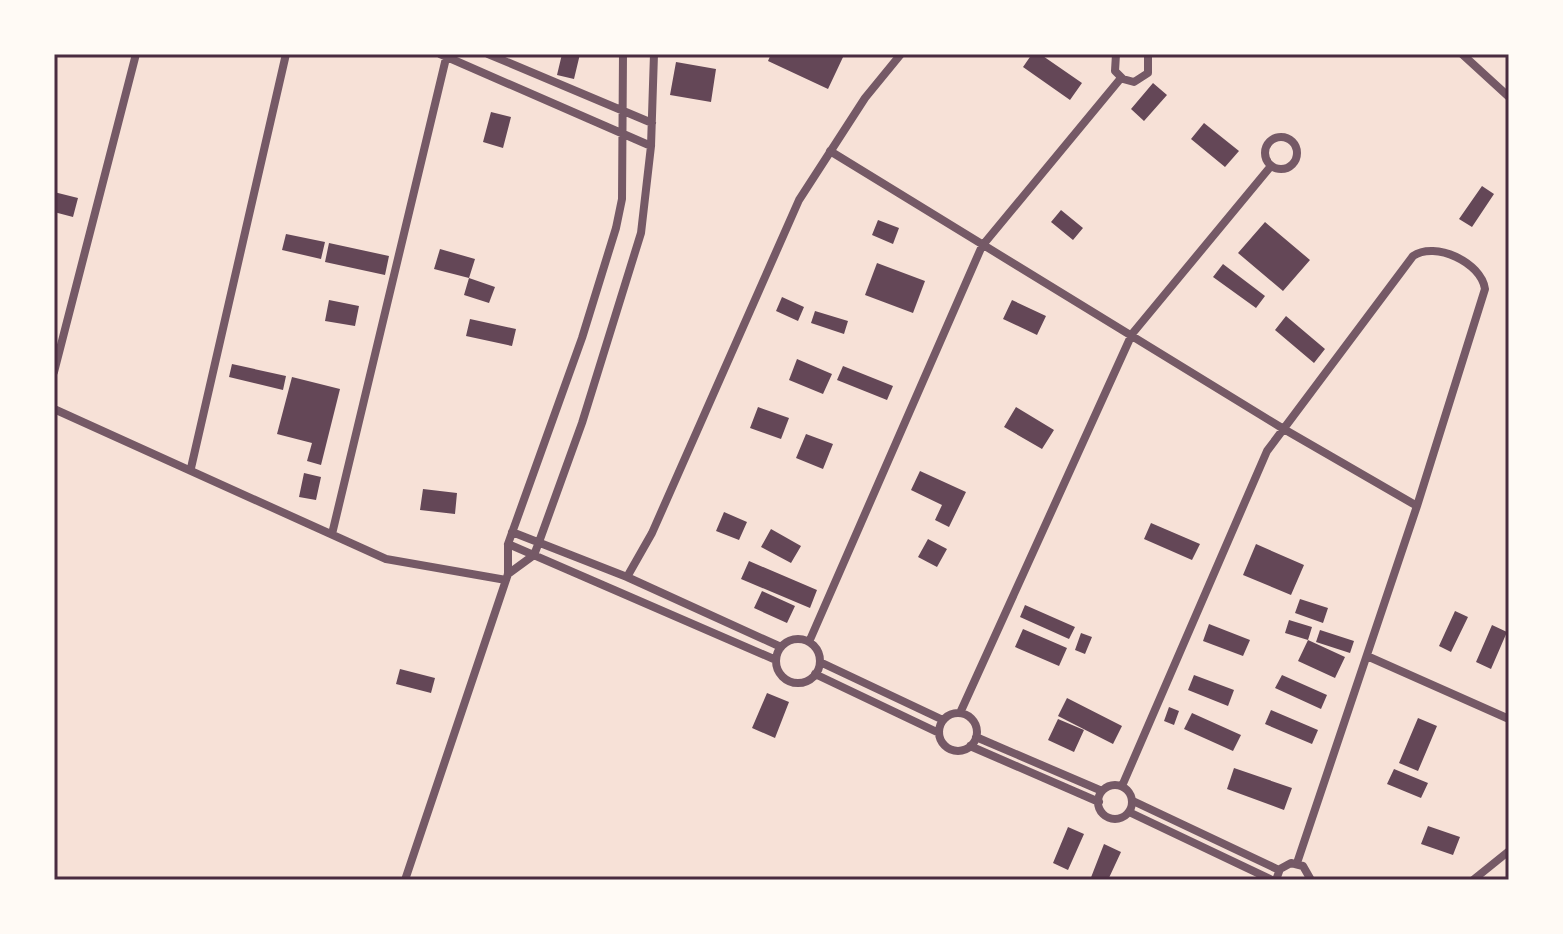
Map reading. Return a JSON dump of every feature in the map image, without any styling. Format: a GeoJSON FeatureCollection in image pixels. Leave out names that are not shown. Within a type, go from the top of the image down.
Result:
{"type":"FeatureCollection","features":[{"type":"Feature","properties":{"kind":"street"},"geometry":{"type":"LineString","coordinates":[[54,372],[136,54]]}},
{"type":"Feature","properties":{"kind":"street"},"geometry":{"type":"LineString","coordinates":[[191,468],[286,54]]}},
{"type":"Feature","properties":{"kind":"street"},"geometry":{"type":"LineString","coordinates":[[488,54],[652,123]]}},
{"type":"Feature","properties":{"kind":"street"},"geometry":{"type":"LineString","coordinates":[[405,880],[507,577],[508,544],[582,338],[616,228],[622,199],[623,54]]}},
{"type":"Feature","properties":{"kind":"street"},"geometry":{"type":"LineString","coordinates":[[54,409],[402,563],[507,577],[534,555],[582,423],[641,233],[651,146],[654,54]]}},
{"type":"Feature","properties":{"kind":"street"},"geometry":{"type":"LineString","coordinates":[[627,577],[652,533],[793,212],[830,151],[901,54]]}},
{"type":"Feature","properties":{"kind":"street"},"geometry":{"type":"LineString","coordinates":[[1116,54],[1114,65],[1121,78],[1134,82],[1144,78],[1150,67],[1148,54]]}},
{"type":"Feature","properties":{"kind":"street"},"geometry":{"type":"LineString","coordinates":[[1462,54],[1509,97]]}},
{"type":"Feature","properties":{"kind":"street"},"geometry":{"type":"LineString","coordinates":[[332,534],[444,55],[621,136],[651,146]]}},
{"type":"Feature","properties":{"kind":"street"},"geometry":{"type":"LineString","coordinates":[[809,642],[982,246],[1121,78]]}},
{"type":"Feature","properties":{"kind":"street"},"geometry":{"type":"LineString","coordinates":[[1282,137],[1292,140],[1298,156],[1292,166],[1282,170],[1271,166],[1265,154],[1268,144],[1282,137]]}},
{"type":"Feature","properties":{"kind":"street"},"geometry":{"type":"LineString","coordinates":[[830,151],[1282,428],[1417,506]]}},
{"type":"Feature","properties":{"kind":"street"},"geometry":{"type":"LineString","coordinates":[[820,662],[943,720],[960,713],[1132,334],[1271,166]]}},
{"type":"Feature","properties":{"kind":"street"},"geometry":{"type":"LineString","coordinates":[[1122,786],[1267,451],[1413,256],[1430,250],[1459,259],[1477,272],[1485,289],[1417,506],[1297,863]]}},
{"type":"Feature","properties":{"kind":"street"},"geometry":{"type":"LineString","coordinates":[[512,532],[627,577],[781,647]]}},
{"type":"Feature","properties":{"kind":"street"},"geometry":{"type":"LineString","coordinates":[[508,544],[776,660]]}},
{"type":"Feature","properties":{"kind":"street"},"geometry":{"type":"LineString","coordinates":[[791,640],[809,642],[818,650],[820,662],[815,674],[804,682],[791,681],[780,673],[776,660],[781,647],[791,640]]}},
{"type":"Feature","properties":{"kind":"street"},"geometry":{"type":"LineString","coordinates":[[1367,656],[1509,719]]}},
{"type":"Feature","properties":{"kind":"street"},"geometry":{"type":"LineString","coordinates":[[815,674],[939,733],[944,744],[954,750],[970,746],[1099,802]]}},
{"type":"Feature","properties":{"kind":"street"},"geometry":{"type":"LineString","coordinates":[[960,713],[974,721],[976,737],[970,746]]}},
{"type":"Feature","properties":{"kind":"street"},"geometry":{"type":"LineString","coordinates":[[939,733],[943,720]]}},
{"type":"Feature","properties":{"kind":"street"},"geometry":{"type":"LineString","coordinates":[[976,737],[1102,791]]}},
{"type":"Feature","properties":{"kind":"street"},"geometry":{"type":"LineString","coordinates":[[1122,786],[1108,786],[1102,791],[1099,802],[1101,810],[1109,817],[1120,818],[1129,812],[1133,801]]}},
{"type":"Feature","properties":{"kind":"street"},"geometry":{"type":"LineString","coordinates":[[1122,786],[1133,801],[1279,870]]}},
{"type":"Feature","properties":{"kind":"street"},"geometry":{"type":"LineString","coordinates":[[1129,812],[1274,880],[1279,870],[1297,863]]}},
{"type":"Feature","properties":{"kind":"street"},"geometry":{"type":"LineString","coordinates":[[1473,880],[1509,851]]}},
{"type":"Feature","properties":{"kind":"street"},"geometry":{"type":"LineString","coordinates":[[1297,863],[1307,870],[1311,880]]}},
{"type":"Feature","properties":{"kind":"building"},"geometry":{"type":"Polygon","coordinates":[[[562,54],[580,54],[574,79],[557,75],[562,54]]]}},
{"type":"Feature","properties":{"kind":"building"},"geometry":{"type":"Polygon","coordinates":[[[771,54],[844,55],[828,89],[768,61],[771,54]]]}},
{"type":"Feature","properties":{"kind":"building"},"geometry":{"type":"Polygon","coordinates":[[[1032,54],[1040,54],[1082,83],[1070,100],[1023,67],[1032,54]]]}},
{"type":"Feature","properties":{"kind":"building"},"geometry":{"type":"Polygon","coordinates":[[[676,62],[716,69],[711,102],[670,95],[676,62]]]}},
{"type":"Feature","properties":{"kind":"building"},"geometry":{"type":"Polygon","coordinates":[[[1153,83],[1167,95],[1144,121],[1131,109],[1153,83]]]}},
{"type":"Feature","properties":{"kind":"building"},"geometry":{"type":"Polygon","coordinates":[[[491,112],[511,117],[503,148],[483,142],[491,112]]]}},
{"type":"Feature","properties":{"kind":"building"},"geometry":{"type":"Polygon","coordinates":[[[1204,123],[1239,151],[1225,167],[1191,139],[1204,123]]]}},
{"type":"Feature","properties":{"kind":"building"},"geometry":{"type":"Polygon","coordinates":[[[1482,186],[1494,194],[1472,227],[1459,219],[1482,186]]]}},
{"type":"Feature","properties":{"kind":"building"},"geometry":{"type":"Polygon","coordinates":[[[54,192],[78,198],[73,217],[54,212],[54,192]]]}},
{"type":"Feature","properties":{"kind":"building"},"geometry":{"type":"Polygon","coordinates":[[[1061,210],[1083,228],[1073,240],[1051,222],[1061,210]]]}},
{"type":"Feature","properties":{"kind":"building"},"geometry":{"type":"Polygon","coordinates":[[[878,220],[899,228],[893,244],[872,235],[878,220]]]}},
{"type":"Feature","properties":{"kind":"building"},"geometry":{"type":"Polygon","coordinates":[[[1265,222],[1310,260],[1283,291],[1238,253],[1265,222]]]}},
{"type":"Feature","properties":{"kind":"building"},"geometry":{"type":"Polygon","coordinates":[[[286,234],[325,242],[321,259],[282,250],[286,234]]]}},
{"type":"Feature","properties":{"kind":"building"},"geometry":{"type":"Polygon","coordinates":[[[329,243],[389,256],[385,275],[325,262],[329,243]]]}},
{"type":"Feature","properties":{"kind":"building"},"geometry":{"type":"Polygon","coordinates":[[[440,249],[475,259],[469,278],[434,269],[440,249]]]}},
{"type":"Feature","properties":{"kind":"building"},"geometry":{"type":"Polygon","coordinates":[[[877,263],[925,281],[913,313],[865,295],[877,263]]]}},
{"type":"Feature","properties":{"kind":"building"},"geometry":{"type":"Polygon","coordinates":[[[1223,264],[1265,296],[1256,308],[1213,277],[1223,264]]]}},
{"type":"Feature","properties":{"kind":"building"},"geometry":{"type":"Polygon","coordinates":[[[469,278],[495,287],[489,303],[464,295],[469,278]]]}},
{"type":"Feature","properties":{"kind":"building"},"geometry":{"type":"Polygon","coordinates":[[[782,297],[804,307],[798,321],[776,311],[782,297]]]}},
{"type":"Feature","properties":{"kind":"building"},"geometry":{"type":"Polygon","coordinates":[[[329,300],[359,306],[355,326],[325,321],[329,300]]]}},
{"type":"Feature","properties":{"kind":"building"},"geometry":{"type":"Polygon","coordinates":[[[1012,300],[1046,316],[1037,335],[1003,319],[1012,300]]]}},
{"type":"Feature","properties":{"kind":"building"},"geometry":{"type":"Polygon","coordinates":[[[815,311],[848,321],[844,334],[811,323],[815,311]]]}},
{"type":"Feature","properties":{"kind":"building"},"geometry":{"type":"Polygon","coordinates":[[[1286,316],[1325,349],[1314,363],[1275,330],[1286,316]]]}},
{"type":"Feature","properties":{"kind":"building"},"geometry":{"type":"Polygon","coordinates":[[[470,319],[516,329],[512,346],[466,336],[470,319]]]}},
{"type":"Feature","properties":{"kind":"building"},"geometry":{"type":"Polygon","coordinates":[[[797,359],[832,374],[823,394],[789,380],[797,359]]]}},
{"type":"Feature","properties":{"kind":"building"},"geometry":{"type":"Polygon","coordinates":[[[232,364],[286,376],[283,390],[229,377],[232,364]]]}},
{"type":"Feature","properties":{"kind":"building"},"geometry":{"type":"Polygon","coordinates":[[[843,366],[893,386],[887,400],[837,380],[843,366]]]}},
{"type":"Feature","properties":{"kind":"building"},"geometry":{"type":"Polygon","coordinates":[[[292,377],[340,389],[321,465],[307,461],[312,443],[277,434],[292,377]]]}},
{"type":"Feature","properties":{"kind":"building"},"geometry":{"type":"Polygon","coordinates":[[[758,407],[789,418],[781,439],[750,428],[758,407]]]}},
{"type":"Feature","properties":{"kind":"building"},"geometry":{"type":"Polygon","coordinates":[[[1016,407],[1054,430],[1042,449],[1004,427],[1016,407]]]}},
{"type":"Feature","properties":{"kind":"building"},"geometry":{"type":"Polygon","coordinates":[[[806,434],[833,444],[823,469],[796,458],[806,434]]]}},
{"type":"Feature","properties":{"kind":"building"},"geometry":{"type":"Polygon","coordinates":[[[920,471],[966,492],[949,527],[935,520],[942,505],[911,490],[920,471]]]}},
{"type":"Feature","properties":{"kind":"building"},"geometry":{"type":"Polygon","coordinates":[[[304,473],[321,477],[316,500],[299,497],[304,473]]]}},
{"type":"Feature","properties":{"kind":"building"},"geometry":{"type":"Polygon","coordinates":[[[423,489],[457,493],[455,514],[420,510],[423,489]]]}},
{"type":"Feature","properties":{"kind":"building"},"geometry":{"type":"Polygon","coordinates":[[[724,512],[747,522],[739,540],[716,531],[724,512]]]}},
{"type":"Feature","properties":{"kind":"building"},"geometry":{"type":"Polygon","coordinates":[[[1151,523],[1200,544],[1192,560],[1144,539],[1151,523]]]}},
{"type":"Feature","properties":{"kind":"building"},"geometry":{"type":"Polygon","coordinates":[[[771,529],[801,546],[791,563],[761,547],[771,529]]]}},
{"type":"Feature","properties":{"kind":"building"},"geometry":{"type":"Polygon","coordinates":[[[928,539],[947,549],[937,567],[918,557],[928,539]]]}},
{"type":"Feature","properties":{"kind":"building"},"geometry":{"type":"Polygon","coordinates":[[[1256,544],[1304,565],[1291,595],[1243,575],[1256,544]]]}},
{"type":"Feature","properties":{"kind":"building"},"geometry":{"type":"Polygon","coordinates":[[[749,561],[817,590],[810,608],[741,579],[749,561]]]}},
{"type":"Feature","properties":{"kind":"building"},"geometry":{"type":"Polygon","coordinates":[[[762,591],[795,606],[787,623],[754,608],[762,591]]]}},
{"type":"Feature","properties":{"kind":"building"},"geometry":{"type":"Polygon","coordinates":[[[1300,599],[1328,608],[1323,623],[1295,613],[1300,599]]]}},
{"type":"Feature","properties":{"kind":"building"},"geometry":{"type":"Polygon","coordinates":[[[1025,605],[1075,627],[1069,639],[1020,617],[1025,605]]]}},
{"type":"Feature","properties":{"kind":"building"},"geometry":{"type":"Polygon","coordinates":[[[1455,611],[1468,617],[1451,652],[1439,646],[1455,611]]]}},
{"type":"Feature","properties":{"kind":"building"},"geometry":{"type":"Polygon","coordinates":[[[1289,620],[1312,627],[1308,640],[1285,633],[1289,620]]]}},
{"type":"Feature","properties":{"kind":"building"},"geometry":{"type":"Polygon","coordinates":[[[1209,624],[1250,640],[1243,656],[1203,641],[1209,624]]]}},
{"type":"Feature","properties":{"kind":"building"},"geometry":{"type":"Polygon","coordinates":[[[1492,625],[1507,632],[1491,669],[1476,662],[1492,625]]]}},
{"type":"Feature","properties":{"kind":"building"},"geometry":{"type":"Polygon","coordinates":[[[1023,629],[1067,648],[1059,666],[1015,647],[1023,629]]]}},
{"type":"Feature","properties":{"kind":"building"},"geometry":{"type":"Polygon","coordinates":[[[1320,630],[1354,641],[1350,653],[1316,642],[1320,630]]]}},
{"type":"Feature","properties":{"kind":"building"},"geometry":{"type":"Polygon","coordinates":[[[1081,633],[1092,637],[1085,654],[1075,650],[1081,633]]]}},
{"type":"Feature","properties":{"kind":"building"},"geometry":{"type":"Polygon","coordinates":[[[1308,640],[1345,657],[1335,678],[1298,661],[1308,640]]]}},
{"type":"Feature","properties":{"kind":"building"},"geometry":{"type":"Polygon","coordinates":[[[400,669],[435,678],[431,693],[396,684],[400,669]]]}},
{"type":"Feature","properties":{"kind":"building"},"geometry":{"type":"Polygon","coordinates":[[[1194,675],[1234,690],[1228,706],[1188,690],[1194,675]]]}},
{"type":"Feature","properties":{"kind":"building"},"geometry":{"type":"Polygon","coordinates":[[[1282,675],[1327,695],[1321,709],[1275,688],[1282,675]]]}},
{"type":"Feature","properties":{"kind":"building"},"geometry":{"type":"Polygon","coordinates":[[[767,693],[789,702],[775,738],[752,728],[767,693]]]}},
{"type":"Feature","properties":{"kind":"building"},"geometry":{"type":"Polygon","coordinates":[[[1067,698],[1122,726],[1113,744],[1058,716],[1067,698]]]}},
{"type":"Feature","properties":{"kind":"building"},"geometry":{"type":"Polygon","coordinates":[[[1169,707],[1179,711],[1174,725],[1164,721],[1169,707]]]}},
{"type":"Feature","properties":{"kind":"building"},"geometry":{"type":"Polygon","coordinates":[[[1271,710],[1318,730],[1312,744],[1265,724],[1271,710]]]}},
{"type":"Feature","properties":{"kind":"building"},"geometry":{"type":"Polygon","coordinates":[[[1192,713],[1241,735],[1233,751],[1184,729],[1192,713]]]}},
{"type":"Feature","properties":{"kind":"building"},"geometry":{"type":"Polygon","coordinates":[[[1418,718],[1437,726],[1418,771],[1399,763],[1418,718]]]}},
{"type":"Feature","properties":{"kind":"building"},"geometry":{"type":"Polygon","coordinates":[[[1058,719],[1084,730],[1074,752],[1048,740],[1058,719]]]}},
{"type":"Feature","properties":{"kind":"building"},"geometry":{"type":"Polygon","coordinates":[[[1234,768],[1292,788],[1284,810],[1227,789],[1234,768]]]}},
{"type":"Feature","properties":{"kind":"building"},"geometry":{"type":"Polygon","coordinates":[[[1394,769],[1428,783],[1421,798],[1387,784],[1394,769]]]}},
{"type":"Feature","properties":{"kind":"building"},"geometry":{"type":"Polygon","coordinates":[[[1428,826],[1460,837],[1453,855],[1421,844],[1428,826]]]}},
{"type":"Feature","properties":{"kind":"building"},"geometry":{"type":"Polygon","coordinates":[[[1068,827],[1084,834],[1068,870],[1053,863],[1068,827]]]}},
{"type":"Feature","properties":{"kind":"building"},"geometry":{"type":"Polygon","coordinates":[[[1104,844],[1121,852],[1108,880],[1090,880],[1104,844]]]}}]}
